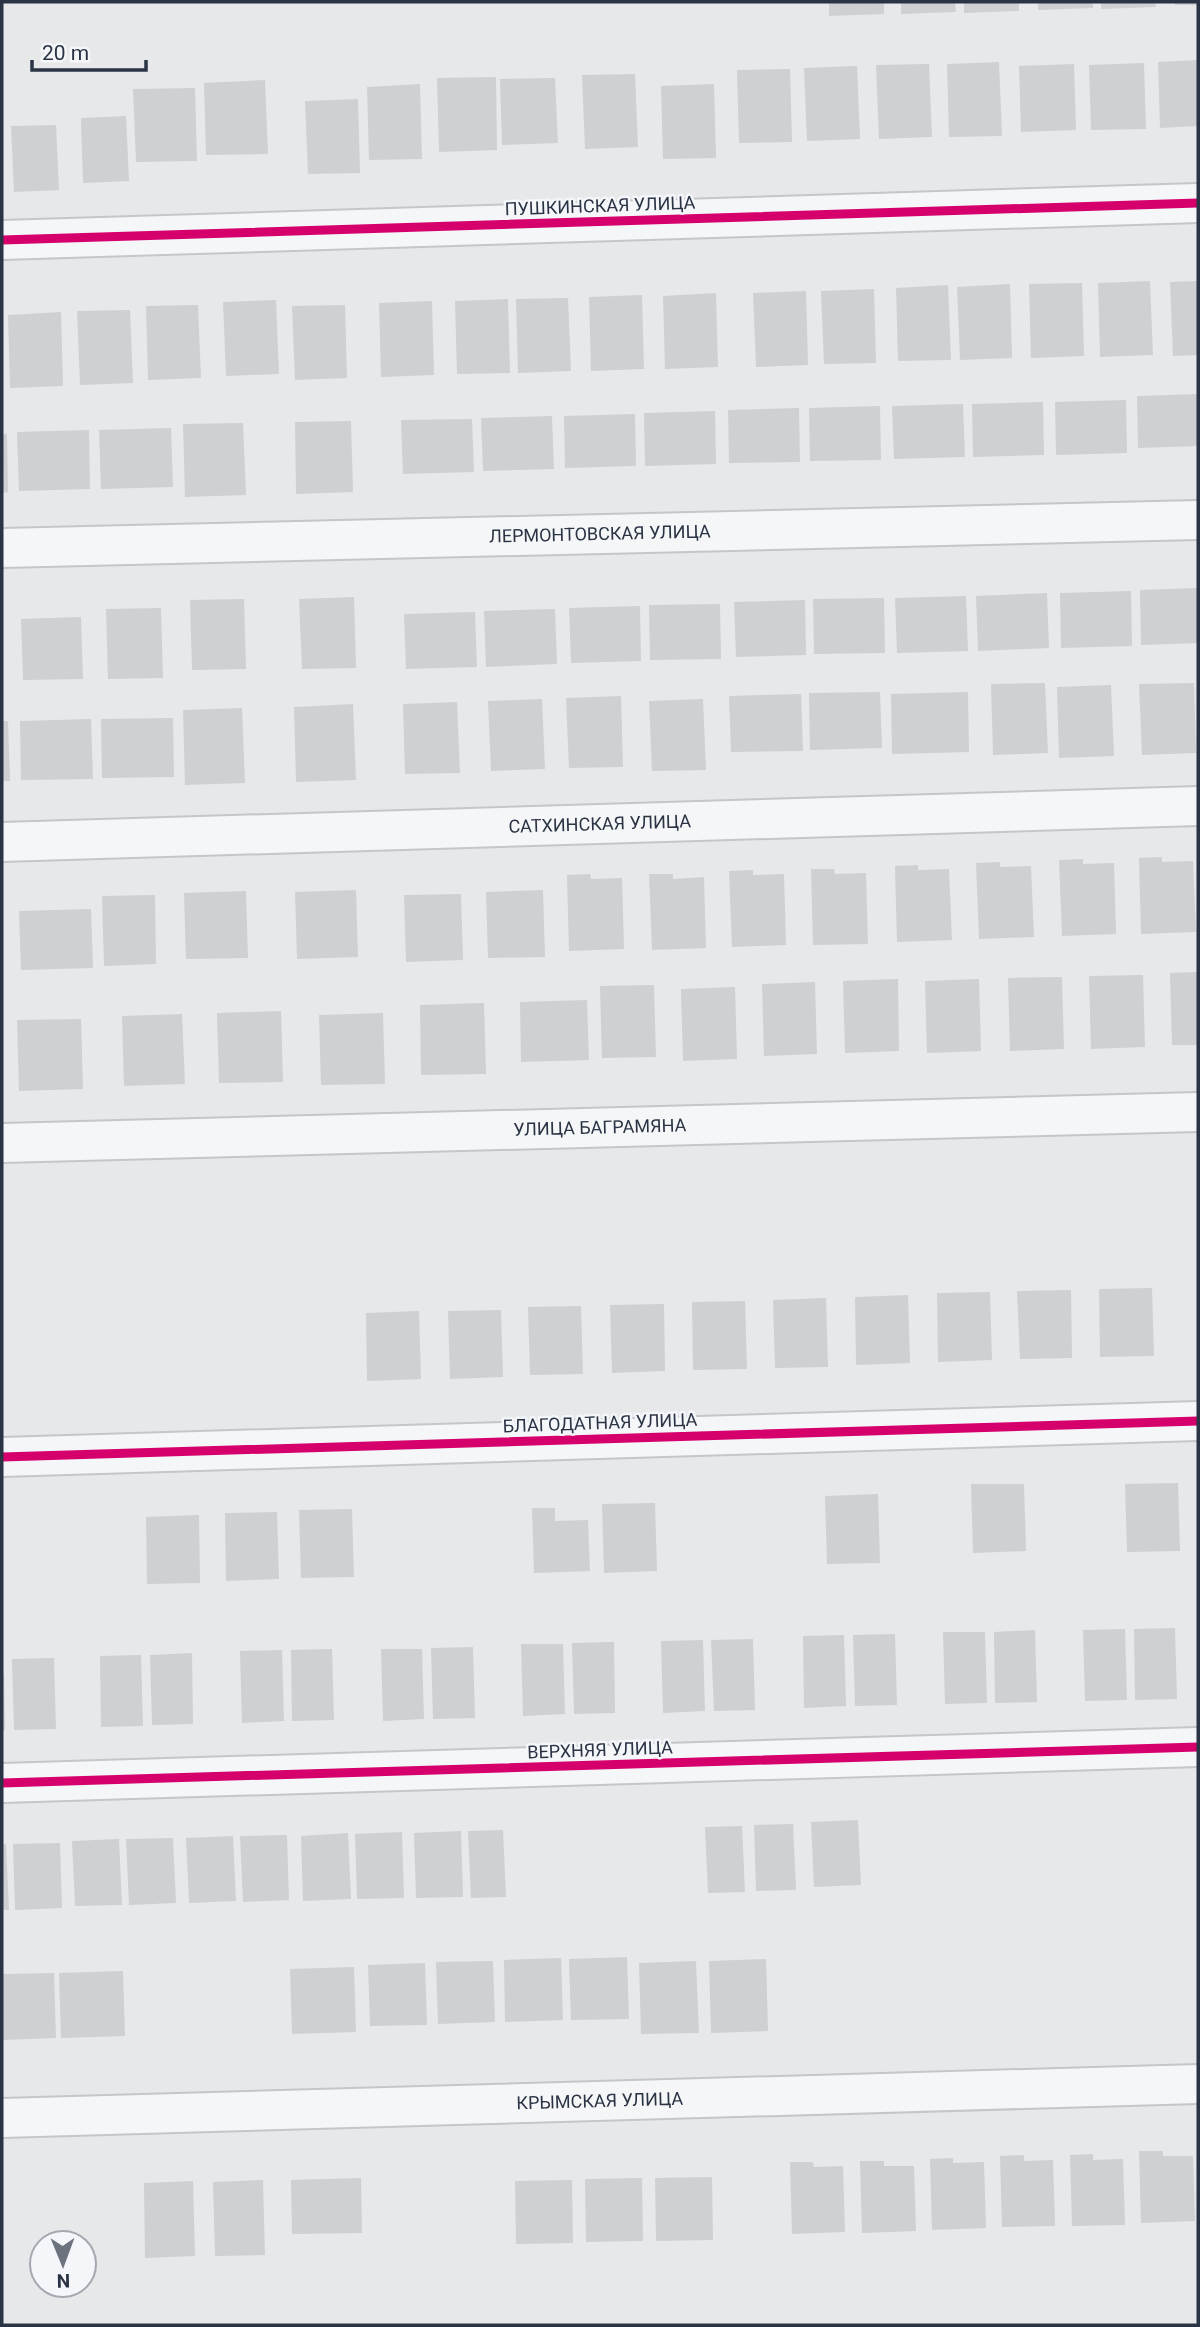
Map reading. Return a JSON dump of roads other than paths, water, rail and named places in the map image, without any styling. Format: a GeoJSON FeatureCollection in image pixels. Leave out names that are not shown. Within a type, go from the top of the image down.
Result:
{"type":"FeatureCollection","features":[{"type":"Feature","properties":{"kind":"street","name":"ПУШКИНСКАЯ УЛИЦА"},"geometry":{"type":"LineString","coordinates":[[2,240],[1198,203]]}},
{"type":"Feature","properties":{"kind":"street","name":"ЛЕРМОНТОВСКАЯ УЛИЦА"},"geometry":{"type":"LineString","coordinates":[[2,548],[1198,520]]}},
{"type":"Feature","properties":{"kind":"street","name":"САТХИНСКАЯ УЛИЦА"},"geometry":{"type":"LineString","coordinates":[[2,842],[1198,806]]}},
{"type":"Feature","properties":{"kind":"street","name":"УЛИЦА БАГРАМЯНА"},"geometry":{"type":"LineString","coordinates":[[2,1143],[1198,1112]]}},
{"type":"Feature","properties":{"kind":"street","name":"БЛАГОДАТНАЯ УЛИЦА"},"geometry":{"type":"LineString","coordinates":[[2,1457],[1198,1421]]}},
{"type":"Feature","properties":{"kind":"street","name":"ВЕРХНЯЯ УЛИЦА"},"geometry":{"type":"LineString","coordinates":[[2,1783],[1198,1747]]}},
{"type":"Feature","properties":{"kind":"street","name":"КРЫМСКАЯ УЛИЦА"},"geometry":{"type":"LineString","coordinates":[[2,2118],[1198,2084]]}}]}
